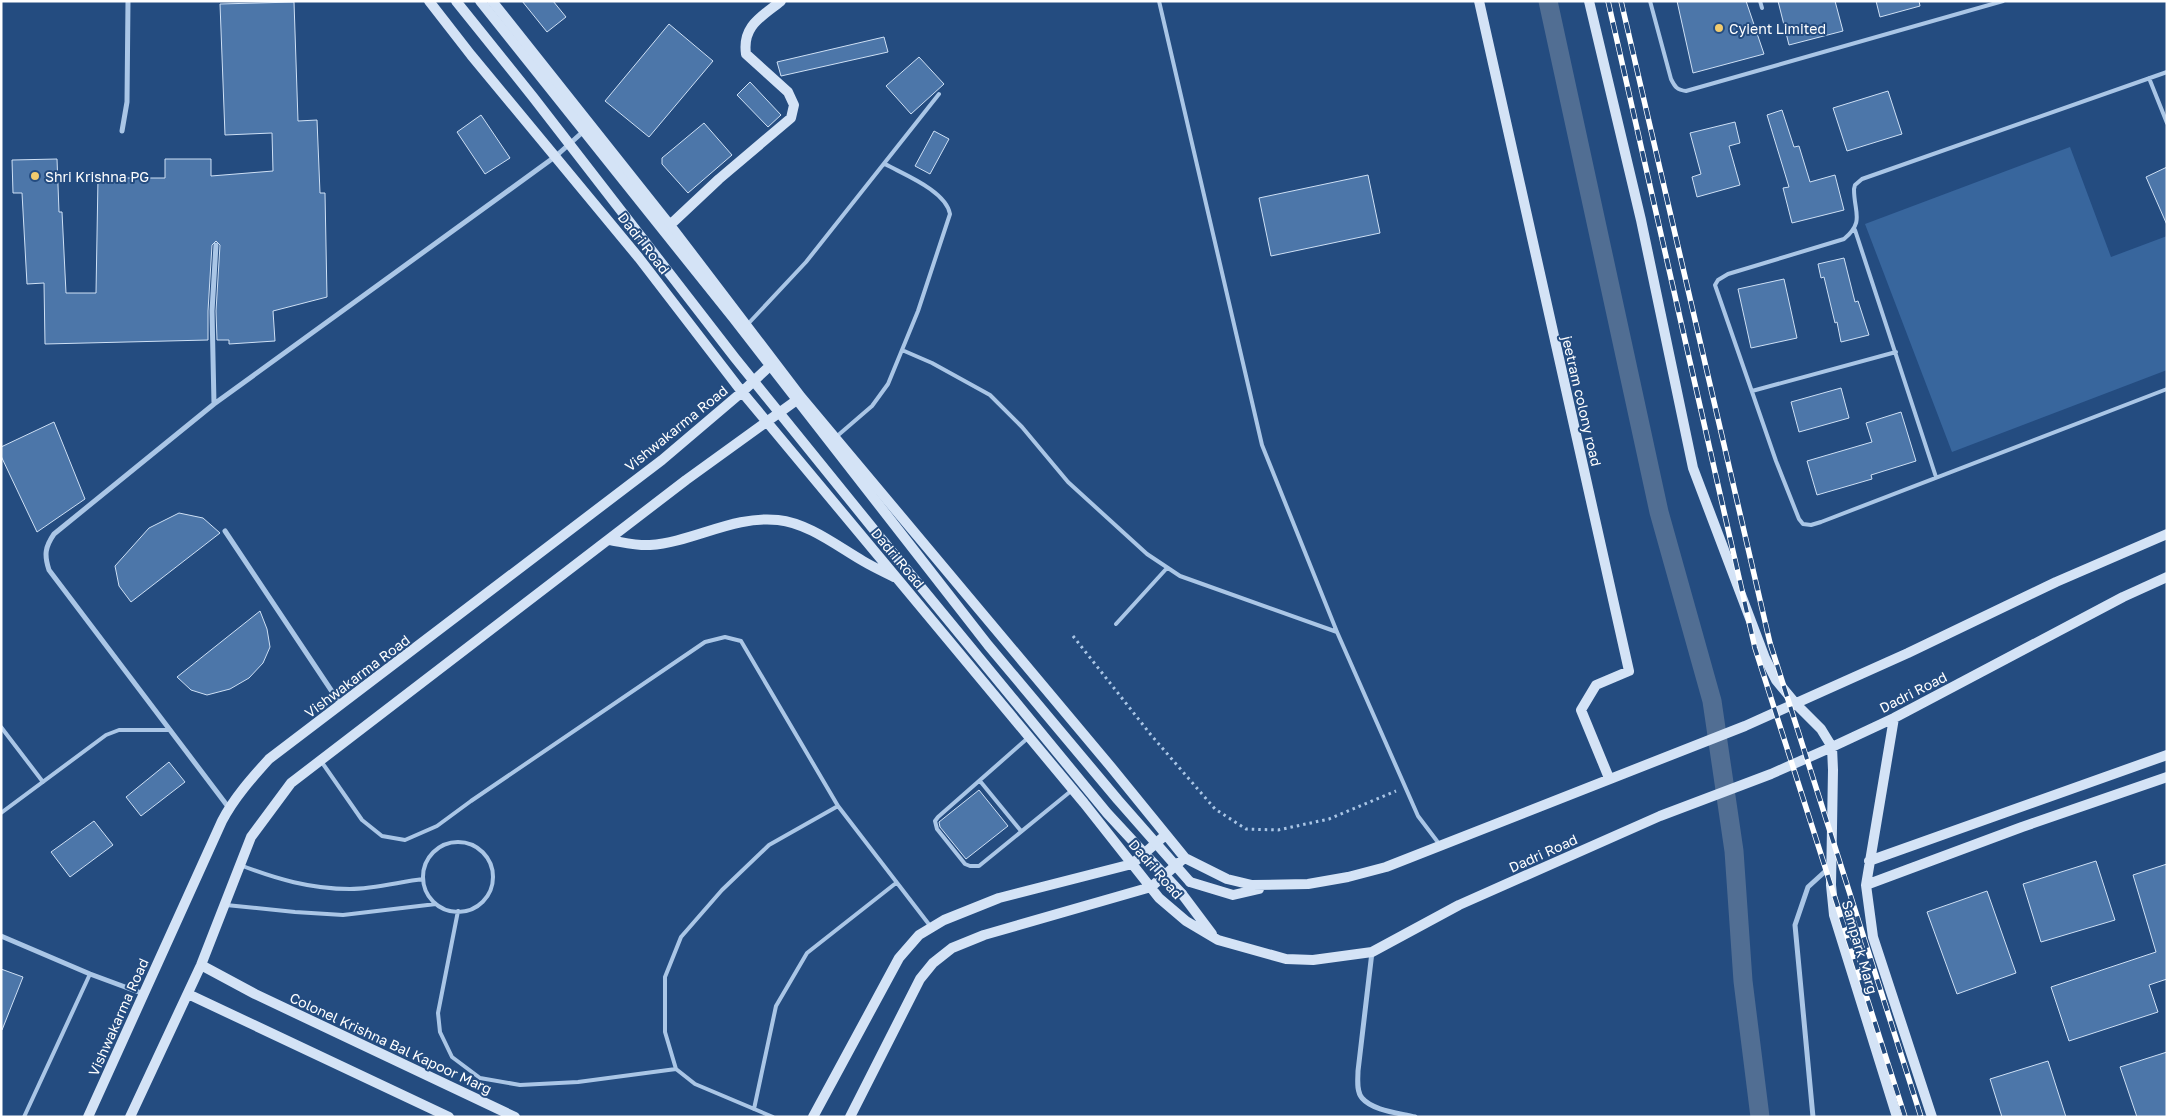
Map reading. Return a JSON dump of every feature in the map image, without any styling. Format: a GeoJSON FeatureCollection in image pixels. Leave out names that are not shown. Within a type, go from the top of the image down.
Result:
{"type":"FeatureCollection","features":[{"type":"Feature","properties":{"kind":"street"},"geometry":{"type":"LineString","coordinates":[[122,131],[127,102],[128,1]]}},
{"type":"Feature","properties":{"kind":"street","name":"Dadri Road"},"geometry":{"type":"LineString","coordinates":[[429,1],[471,55],[640,258],[742,392],[1073,790],[1159,898],[1186,921],[1218,940],[1286,958],[1313,960],[1372,952],[1459,904],[1660,816],[1771,774],[1894,718],[2123,597],[2167,577]]}},
{"type":"Feature","properties":{"kind":"street"},"geometry":{"type":"LineString","coordinates":[[456,1],[741,365],[885,544],[1107,813],[1182,894],[1218,940]]}},
{"type":"Feature","properties":{"kind":"street"},"geometry":{"type":"LineString","coordinates":[[480,1],[740,327],[988,644],[1118,800],[1190,882],[1233,895],[1275,885]]}},
{"type":"Feature","properties":{"kind":"street","name":"Dadri Road"},"geometry":{"type":"LineString","coordinates":[[492,1],[670,224],[801,398],[1185,858],[1227,879],[1252,885],[1308,884],[1348,877],[1386,867],[1609,778],[1746,726],[1908,653],[2056,582],[2167,534]]}},
{"type":"Feature","properties":{"kind":"street"},"geometry":{"type":"LineString","coordinates":[[670,224],[719,179],[791,118],[794,105],[788,92],[746,54],[744,40],[754,22],[781,1]]}},
{"type":"Feature","properties":{"kind":"street","name":"jeetram colony road"},"geometry":{"type":"LineString","coordinates":[[1479,1],[1629,671],[1596,685],[1581,710],[1609,778]]}},
{"type":"Feature","properties":{"kind":"street"},"geometry":{"type":"LineString","coordinates":[[1589,1],[1641,220],[1693,468],[1765,658],[1776,680],[1795,703],[1821,729],[1832,747]]}},
{"type":"Feature","properties":{"kind":"street"},"geometry":{"type":"LineString","coordinates":[[229,808],[49,570],[45,556],[47,544],[54,534],[214,404],[556,156],[590,125]]}},
{"type":"Feature","properties":{"kind":"street"},"geometry":{"type":"LineString","coordinates":[[214,404],[212,311],[216,246]]}},
{"type":"Feature","properties":{"kind":"street","name":"Vishwakarma Road"},"geometry":{"type":"LineString","coordinates":[[88,1117],[229,808],[248,781],[269,759],[662,460],[742,392],[774,362]]}},
{"type":"Feature","properties":{"kind":"street"},"geometry":{"type":"LineString","coordinates":[[130,1117],[201,966],[251,837],[291,783],[686,480],[801,398]]}},
{"type":"Feature","properties":{"kind":"street"},"geometry":{"type":"LineString","coordinates":[[609,540],[650,545],[742,523],[764,519],[779,520],[817,534],[866,563],[897,578]]}},
{"type":"Feature","properties":{"kind":"street"},"geometry":{"type":"LineString","coordinates":[[224,531],[341,705]]}},
{"type":"Feature","properties":{"kind":"street","name":"Sampark Marg"},"geometry":{"type":"LineString","coordinates":[[1894,718],[1866,885],[1873,937],[1932,1117]]}},
{"type":"Feature","properties":{"kind":"street","name":"Sampark Marg"},"geometry":{"type":"LineString","coordinates":[[1832,747],[1831,885],[1834,915],[1897,1117]]}},
{"type":"Feature","properties":{"kind":"street"},"geometry":{"type":"LineString","coordinates":[[1869,861],[2167,755]]}},
{"type":"Feature","properties":{"kind":"street"},"geometry":{"type":"LineString","coordinates":[[1866,885],[2022,827],[2167,777]]}},
{"type":"Feature","properties":{"kind":"street"},"geometry":{"type":"LineString","coordinates":[[813,1117],[899,958],[919,935],[944,920],[999,898],[1132,864],[1166,834]]}},
{"type":"Feature","properties":{"kind":"street"},"geometry":{"type":"LineString","coordinates":[[850,1117],[920,979],[933,963],[952,948],[984,935],[1151,888],[1185,858]]}},
{"type":"Feature","properties":{"kind":"street"},"geometry":{"type":"LineString","coordinates":[[1813,1117],[1795,925],[1808,887],[1832,865]]}},
{"type":"Feature","properties":{"kind":"street"},"geometry":{"type":"LineString","coordinates":[[1,936],[90,974],[144,994]]}},
{"type":"Feature","properties":{"kind":"street"},"geometry":{"type":"LineString","coordinates":[[1372,952],[1358,1071],[1358,1088],[1361,1098],[1371,1105],[1415,1117]]}},
{"type":"Feature","properties":{"kind":"street","name":"Colonel Krishna Bal Kapoor Marg"},"geometry":{"type":"LineString","coordinates":[[201,966],[255,994],[515,1117]]}},
{"type":"Feature","properties":{"kind":"street"},"geometry":{"type":"LineString","coordinates":[[188,994],[449,1117]]}},
{"type":"Feature","properties":{"kind":"lane"},"geometry":{"type":"LineString","coordinates":[[1159,1],[1262,445],[1337,632],[1405,787],[1418,816],[1440,845]]}},
{"type":"Feature","properties":{"kind":"lane"},"geometry":{"type":"LineString","coordinates":[[1650,1],[1674,86],[1679,90],[1686,90],[2003,1]]}},
{"type":"Feature","properties":{"kind":"lane"},"geometry":{"type":"LineString","coordinates":[[1760,1],[1762,8]]}},
{"type":"Feature","properties":{"kind":"lane"},"geometry":{"type":"LineString","coordinates":[[1936,478],[1855,230],[1857,218],[1855,185],[1862,179],[2167,72]]}},
{"type":"Feature","properties":{"kind":"lane"},"geometry":{"type":"LineString","coordinates":[[2149,78],[2167,123]]}},
{"type":"Feature","properties":{"kind":"lane"},"geometry":{"type":"LineString","coordinates":[[747,326],[806,262],[939,94]]}},
{"type":"Feature","properties":{"kind":"lane"},"geometry":{"type":"LineString","coordinates":[[835,438],[872,406],[888,384],[918,311],[950,214],[948,204],[940,195],[885,164]]}},
{"type":"Feature","properties":{"kind":"lane"},"geometry":{"type":"LineString","coordinates":[[1855,230],[1844,239],[1728,274],[1718,280],[1715,285],[1776,462],[1798,520],[1803,524],[1811,525],[1821,522],[2167,389]]}},
{"type":"Feature","properties":{"kind":"lane"},"geometry":{"type":"LineString","coordinates":[[902,350],[932,363],[990,395],[1022,427],[1068,482],[1147,554],[1167,568],[1180,576],[1337,632]]}},
{"type":"Feature","properties":{"kind":"lane"},"geometry":{"type":"LineString","coordinates":[[1752,391],[1896,352]]}},
{"type":"Feature","properties":{"kind":"lane"},"geometry":{"type":"LineString","coordinates":[[1116,624],[1167,568]]}},
{"type":"Feature","properties":{"kind":"lane"},"geometry":{"type":"LineString","coordinates":[[321,760],[362,820],[382,836],[405,840],[437,826],[705,642],[725,637],[741,642],[838,806],[931,928]]}},
{"type":"Feature","properties":{"kind":"lane"},"geometry":{"type":"LineString","coordinates":[[1,726],[43,782]]}},
{"type":"Feature","properties":{"kind":"lane"},"geometry":{"type":"LineString","coordinates":[[1,813],[106,735],[119,730],[170,730]]}},
{"type":"Feature","properties":{"kind":"lane"},"geometry":{"type":"LineString","coordinates":[[1029,737],[934,821],[938,830],[965,864],[979,866],[1073,790]]}},
{"type":"Feature","properties":{"kind":"lane"},"geometry":{"type":"LineString","coordinates":[[980,781],[1021,831]]}},
{"type":"Feature","properties":{"kind":"lane"},"geometry":{"type":"LineString","coordinates":[[773,1117],[695,1084],[676,1069],[665,1032],[665,978],[681,937],[722,890],[769,845],[838,806]]}},
{"type":"Feature","properties":{"kind":"lane"},"geometry":{"type":"LineString","coordinates":[[465,843],[481,850],[488,859],[492,871],[492,883],[488,894],[480,903],[470,909],[446,910],[436,904],[429,897],[423,879],[424,868],[429,857],[437,849],[448,844],[465,843]]}},
{"type":"Feature","properties":{"kind":"lane"},"geometry":{"type":"LineString","coordinates":[[240,866],[272,877],[312,887],[352,889],[423,879]]}},
{"type":"Feature","properties":{"kind":"lane"},"geometry":{"type":"LineString","coordinates":[[754,1109],[776,1006],[807,953],[896,883]]}},
{"type":"Feature","properties":{"kind":"lane"},"geometry":{"type":"LineString","coordinates":[[225,905],[343,915],[436,904]]}},
{"type":"Feature","properties":{"kind":"lane"},"geometry":{"type":"LineString","coordinates":[[458,911],[438,1013],[440,1032],[452,1056],[480,1078],[520,1085],[578,1082],[676,1069]]}},
{"type":"Feature","properties":{"kind":"lane"},"geometry":{"type":"LineString","coordinates":[[24,1117],[90,974]]}},
{"type":"Feature","properties":{"kind":"path"},"geometry":{"type":"LineString","coordinates":[[1072,636],[1151,735],[1215,808],[1246,829],[1278,830],[1329,820],[1405,787]]}},
{"type":"Feature","properties":{"kind":"shaded area"},"geometry":{"type":"Polygon","coordinates":[[[2070,147],[2111,257],[2167,236],[2167,370],[1952,452],[1865,224],[2070,147]]]}},
{"type":"Feature","properties":{"kind":"building"},"geometry":{"type":"Polygon","coordinates":[[[522,1],[553,1],[566,17],[547,32],[522,1]]]}},
{"type":"Feature","properties":{"kind":"building","name":"Cyient Limited"},"geometry":{"type":"Polygon","coordinates":[[[1677,1],[1746,1],[1764,54],[1693,73],[1677,1]]]}},
{"type":"Feature","properties":{"kind":"building"},"geometry":{"type":"Polygon","coordinates":[[[1778,1],[1835,1],[1843,31],[1789,45],[1778,1]]]}},
{"type":"Feature","properties":{"kind":"building"},"geometry":{"type":"Polygon","coordinates":[[[1876,1],[1919,1],[1920,6],[1880,17],[1876,1]]]}},
{"type":"Feature","properties":{"kind":"building"},"geometry":{"type":"Polygon","coordinates":[[[294,2],[298,121],[317,120],[320,193],[325,193],[327,297],[273,311],[275,341],[229,344],[229,340],[217,340],[216,311],[220,245],[216,241],[212,245],[208,340],[45,344],[44,283],[27,284],[22,193],[13,193],[12,160],[57,159],[59,212],[62,212],[66,293],[96,293],[98,178],[165,178],[165,159],[211,159],[211,176],[273,171],[272,133],[225,135],[220,4],[294,2]]]}},
{"type":"Feature","properties":{"kind":"building"},"geometry":{"type":"Polygon","coordinates":[[[669,24],[713,61],[649,137],[605,101],[669,24]]]}},
{"type":"Feature","properties":{"kind":"building"},"geometry":{"type":"Polygon","coordinates":[[[884,37],[888,52],[781,76],[777,62],[884,37]]]}},
{"type":"Feature","properties":{"kind":"building"},"geometry":{"type":"Polygon","coordinates":[[[919,57],[944,84],[911,114],[886,86],[919,57]]]}},
{"type":"Feature","properties":{"kind":"building"},"geometry":{"type":"Polygon","coordinates":[[[750,82],[781,115],[768,127],[737,95],[750,82]]]}},
{"type":"Feature","properties":{"kind":"building"},"geometry":{"type":"Polygon","coordinates":[[[1888,91],[1902,134],[1847,151],[1833,108],[1888,91]]]}},
{"type":"Feature","properties":{"kind":"building"},"geometry":{"type":"Polygon","coordinates":[[[1782,110],[1794,147],[1799,146],[1810,182],[1835,175],[1844,210],[1792,223],[1783,188],[1789,187],[1767,115],[1782,110]]]}},
{"type":"Feature","properties":{"kind":"building"},"geometry":{"type":"Polygon","coordinates":[[[481,115],[510,158],[485,174],[457,132],[481,115]]]}},
{"type":"Feature","properties":{"kind":"building"},"geometry":{"type":"Polygon","coordinates":[[[1735,122],[1740,143],[1729,146],[1740,185],[1697,197],[1692,177],[1701,174],[1690,133],[1735,122]]]}},
{"type":"Feature","properties":{"kind":"building"},"geometry":{"type":"Polygon","coordinates":[[[704,123],[732,155],[688,193],[662,164],[662,158],[704,123]]]}},
{"type":"Feature","properties":{"kind":"building"},"geometry":{"type":"Polygon","coordinates":[[[934,131],[949,139],[930,174],[915,166],[934,131]]]}},
{"type":"Feature","properties":{"kind":"building"},"geometry":{"type":"Polygon","coordinates":[[[2167,167],[2167,225],[2146,177],[2167,167]]]}},
{"type":"Feature","properties":{"kind":"building"},"geometry":{"type":"Polygon","coordinates":[[[1368,175],[1380,233],[1271,256],[1259,198],[1368,175]]]}},
{"type":"Feature","properties":{"kind":"building"},"geometry":{"type":"Polygon","coordinates":[[[1844,258],[1855,302],[1858,301],[1869,335],[1841,342],[1824,277],[1821,278],[1818,264],[1844,258]]]}},
{"type":"Feature","properties":{"kind":"building"},"geometry":{"type":"Polygon","coordinates":[[[1784,279],[1797,338],[1751,348],[1738,289],[1784,279]]]}},
{"type":"Feature","properties":{"kind":"building"},"geometry":{"type":"Polygon","coordinates":[[[1841,388],[1849,418],[1799,432],[1791,402],[1841,388]]]}},
{"type":"Feature","properties":{"kind":"building"},"geometry":{"type":"Polygon","coordinates":[[[1901,412],[1916,461],[1871,475],[1872,479],[1817,495],[1807,461],[1872,442],[1866,423],[1901,412]]]}},
{"type":"Feature","properties":{"kind":"building"},"geometry":{"type":"Polygon","coordinates":[[[54,422],[85,499],[37,532],[1,456],[1,447],[54,422]]]}},
{"type":"Feature","properties":{"kind":"building"},"geometry":{"type":"Polygon","coordinates":[[[179,513],[203,518],[220,533],[131,602],[119,586],[115,566],[149,528],[179,513]]]}},
{"type":"Feature","properties":{"kind":"building"},"geometry":{"type":"Polygon","coordinates":[[[260,611],[267,629],[270,647],[263,663],[249,678],[230,689],[207,695],[191,690],[177,677],[260,611]]]}},
{"type":"Feature","properties":{"kind":"building"},"geometry":{"type":"Polygon","coordinates":[[[169,762],[185,782],[141,816],[126,797],[169,762]]]}},
{"type":"Feature","properties":{"kind":"building"},"geometry":{"type":"Polygon","coordinates":[[[979,790],[1008,826],[966,859],[940,827],[939,822],[979,790]]]}},
{"type":"Feature","properties":{"kind":"building"},"geometry":{"type":"Polygon","coordinates":[[[94,821],[113,845],[70,877],[51,852],[94,821]]]}},
{"type":"Feature","properties":{"kind":"building"},"geometry":{"type":"Polygon","coordinates":[[[2096,861],[2115,920],[2041,942],[2023,884],[2096,861]]]}},
{"type":"Feature","properties":{"kind":"building"},"geometry":{"type":"Polygon","coordinates":[[[2167,864],[2167,979],[2149,985],[2158,1012],[2069,1041],[2051,987],[2156,952],[2133,875],[2167,864]]]}},
{"type":"Feature","properties":{"kind":"building"},"geometry":{"type":"Polygon","coordinates":[[[1987,891],[2016,973],[1957,994],[1927,912],[1987,891]]]}},
{"type":"Feature","properties":{"kind":"building"},"geometry":{"type":"Polygon","coordinates":[[[1,969],[23,977],[2,1030],[1,1030],[1,969]]]}},
{"type":"Feature","properties":{"kind":"building"},"geometry":{"type":"Polygon","coordinates":[[[2167,1052],[2167,1117],[2137,1117],[2120,1067],[2167,1052]]]}},
{"type":"Feature","properties":{"kind":"building"},"geometry":{"type":"Polygon","coordinates":[[[2048,1061],[2066,1117],[2002,1117],[1990,1079],[2048,1061]]]}},
{"type":"Feature","properties":{"kind":"waterway"},"geometry":{"type":"LineString","coordinates":[[1548,1],[1659,512],[1712,701],[1734,851],[1743,981],[1760,1117]]}},
{"type":"Feature","properties":{"kind":"railway"},"geometry":{"type":"LineString","coordinates":[[1608,1],[1755,648],[1905,1117]]}},
{"type":"Feature","properties":{"kind":"railway"},"geometry":{"type":"LineString","coordinates":[[1621,1],[1770,643],[1921,1117]]}},
{"type":"Feature","properties":{"kind":"place","name":"Cyient Limited"},"geometry":{"type":"Point","coordinates":[1719,28]}},
{"type":"Feature","properties":{"kind":"place","name":"Shri Krishna PG"},"geometry":{"type":"Point","coordinates":[35,176]}}]}
